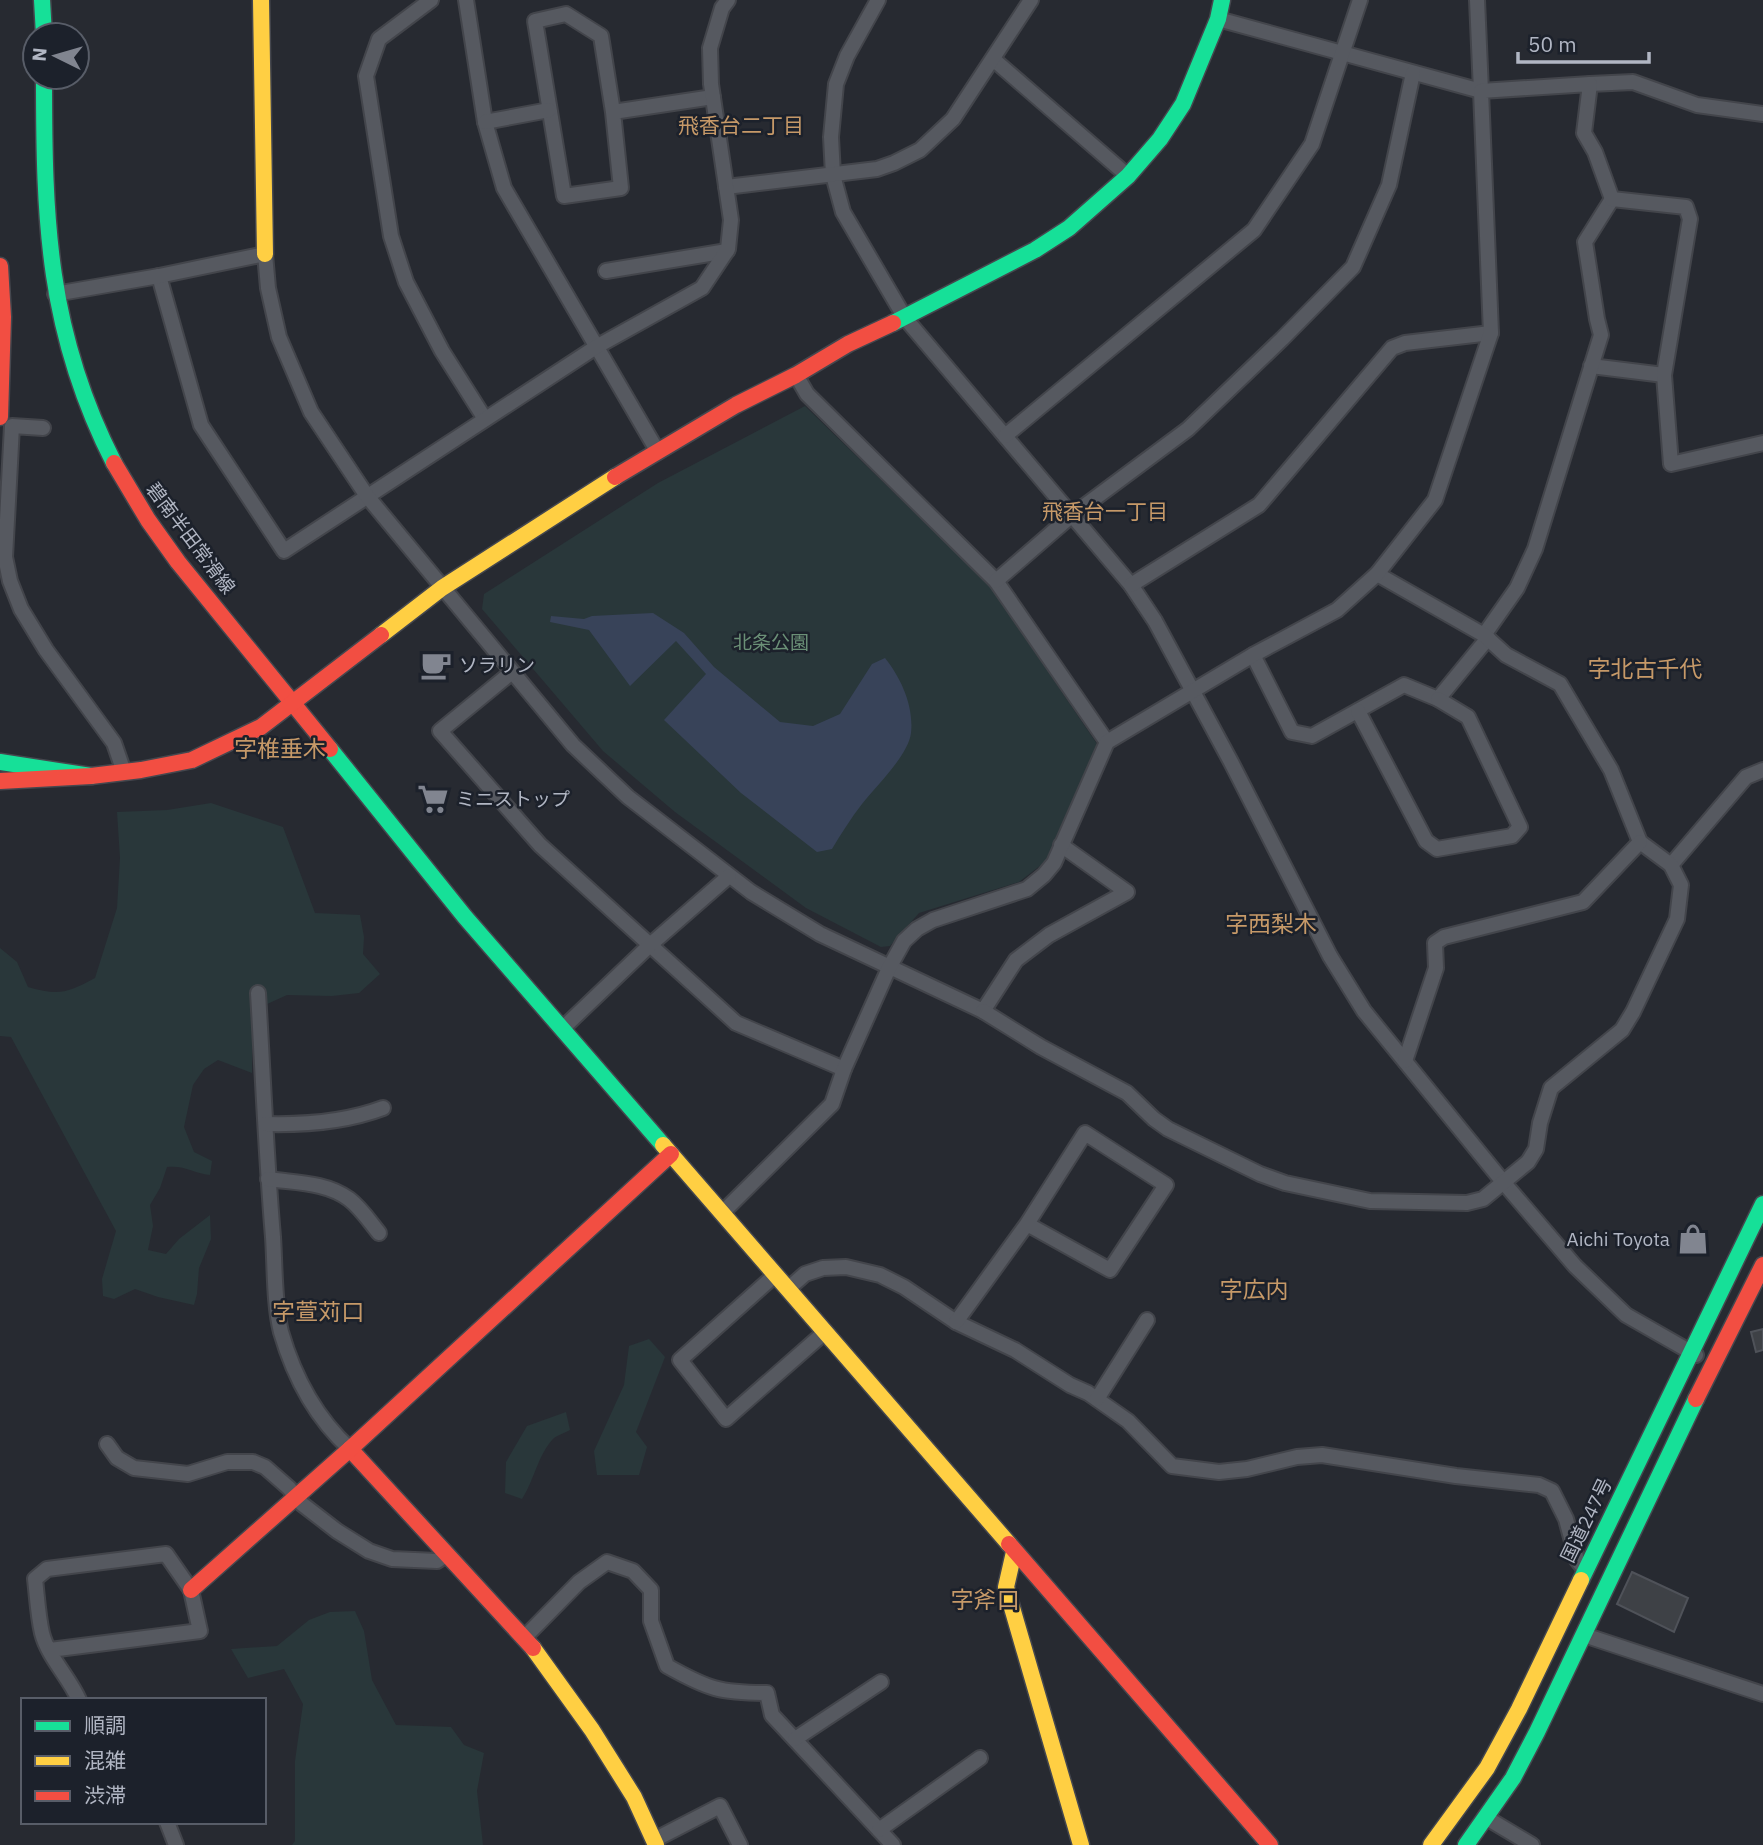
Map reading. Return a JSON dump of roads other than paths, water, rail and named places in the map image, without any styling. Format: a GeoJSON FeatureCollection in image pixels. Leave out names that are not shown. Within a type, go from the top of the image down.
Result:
{"type":"FeatureCollection","features":[{"type":"Feature","properties":{"kind":"main road"},"geometry":{"type":"LineString","coordinates":[[42,0],[43,21]]}},
{"type":"Feature","properties":{"kind":"main road"},"geometry":{"type":"LineString","coordinates":[[261,0],[265,254]]}},
{"type":"Feature","properties":{"kind":"main road"},"geometry":{"type":"LineString","coordinates":[[0,781],[91,776],[192,760],[261,727],[443,588],[574,501],[736,405],[796,375],[848,344],[905,318],[1035,250],[1069,228],[1128,176],[1160,139],[1183,104],[1218,19],[1222,0]]}},
{"type":"Feature","properties":{"kind":"main road","name":"碧南半田常滑線"},"geometry":{"type":"LineString","coordinates":[[44,91],[47,234],[55,294],[69,353],[108,452],[134,499],[167,547],[371,796],[465,918],[1270,1845]]}},
{"type":"Feature","properties":{"kind":"main road"},"geometry":{"type":"LineString","coordinates":[[0,266],[3,317],[0,417]]}},
{"type":"Feature","properties":{"kind":"main road"},"geometry":{"type":"LineString","coordinates":[[0,762],[91,776]]}},
{"type":"Feature","properties":{"kind":"main road"},"geometry":{"type":"LineString","coordinates":[[191,1590],[671,1154]]}},
{"type":"Feature","properties":{"kind":"main road","name":"国道247号"},"geometry":{"type":"LineString","coordinates":[[1431,1845],[1488,1768],[1519,1709],[1763,1204]]}},
{"type":"Feature","properties":{"kind":"main road"},"geometry":{"type":"LineString","coordinates":[[1466,1845],[1513,1778],[1763,1265]]}},
{"type":"Feature","properties":{"kind":"main road"},"geometry":{"type":"LineString","coordinates":[[349,1449],[525,1637],[599,1741],[634,1797],[655,1843]]}},
{"type":"Feature","properties":{"kind":"main road"},"geometry":{"type":"LineString","coordinates":[[1014,1552],[1006,1587],[1081,1845]]}},
{"type":"Feature","properties":{"kind":"street"},"geometry":{"type":"LineString","coordinates":[[431,0],[379,39],[366,75],[391,236],[406,282],[442,351],[485,419]]}},
{"type":"Feature","properties":{"kind":"street"},"geometry":{"type":"LineString","coordinates":[[466,0],[485,122],[505,188],[658,452]]}},
{"type":"Feature","properties":{"kind":"street"},"geometry":{"type":"LineString","coordinates":[[159,276],[201,425],[284,551],[596,348],[702,288],[727,251],[731,220],[713,97],[710,48],[722,8],[728,0]]}},
{"type":"Feature","properties":{"kind":"street"},"geometry":{"type":"LineString","coordinates":[[878,0],[847,56],[836,85],[831,137],[833,174],[843,212],[905,318],[1131,585],[1155,621],[1331,956],[1364,1011],[1575,1266],[1626,1315],[1712,1365]]}},
{"type":"Feature","properties":{"kind":"street"},"geometry":{"type":"LineString","coordinates":[[726,187],[877,169],[920,150],[953,119],[1031,0]]}},
{"type":"Feature","properties":{"kind":"street"},"geometry":{"type":"LineString","coordinates":[[1005,436],[1254,230],[1312,144],[1360,0]]}},
{"type":"Feature","properties":{"kind":"street"},"geometry":{"type":"LineString","coordinates":[[722,1213],[832,1104],[844,1069],[888,968],[904,941],[933,920],[1027,889],[1044,875],[1054,863],[1107,742],[1253,655],[1337,610],[1377,574],[1435,500],[1491,333],[1477,0]]}},
{"type":"Feature","properties":{"kind":"street"},"geometry":{"type":"LineString","coordinates":[[566,15],[601,36],[613,112],[621,188],[564,196],[535,21],[566,15]]}},
{"type":"Feature","properties":{"kind":"street"},"geometry":{"type":"LineString","coordinates":[[1218,19],[1482,91],[1633,82],[1697,105],[1763,114]]}},
{"type":"Feature","properties":{"kind":"street"},"geometry":{"type":"LineString","coordinates":[[993,59],[1128,176]]}},
{"type":"Feature","properties":{"kind":"street"},"geometry":{"type":"LineString","coordinates":[[996,581],[1071,516],[1188,429],[1353,267],[1389,185],[1413,73]]}},
{"type":"Feature","properties":{"kind":"street"},"geometry":{"type":"LineString","coordinates":[[1590,84],[1584,134],[1595,152],[1612,199]]}},
{"type":"Feature","properties":{"kind":"street"},"geometry":{"type":"LineString","coordinates":[[613,112],[713,97]]}},
{"type":"Feature","properties":{"kind":"street"},"geometry":{"type":"LineString","coordinates":[[485,122],[549,110]]}},
{"type":"Feature","properties":{"kind":"street"},"geometry":{"type":"LineString","coordinates":[[1438,699],[1486,637],[1517,588],[1535,549],[1601,335],[1585,242],[1612,199]]}},
{"type":"Feature","properties":{"kind":"street"},"geometry":{"type":"LineString","coordinates":[[1612,199],[1686,207],[1690,219],[1664,375],[1671,464],[1763,443]]}},
{"type":"Feature","properties":{"kind":"street"},"geometry":{"type":"LineString","coordinates":[[606,271],[727,251]]}},
{"type":"Feature","properties":{"kind":"street"},"geometry":{"type":"LineString","coordinates":[[55,294],[265,254],[268,288],[279,337],[311,412],[367,496],[573,745],[609,781],[729,876],[820,934],[983,1011],[1041,1047],[1127,1093],[1168,1129],[1260,1174],[1285,1183],[1370,1201],[1467,1203],[1483,1199],[1528,1162],[1536,1149],[1540,1123],[1551,1088],[1622,1030],[1677,919],[1681,885],[1671,865],[1640,842],[1611,770],[1560,684],[1506,655],[1486,637],[1377,574]]}},
{"type":"Feature","properties":{"kind":"street"},"geometry":{"type":"LineString","coordinates":[[1131,585],[1259,506],[1392,348],[1405,343],[1491,333]]}},
{"type":"Feature","properties":{"kind":"street"},"geometry":{"type":"LineString","coordinates":[[1591,366],[1664,375]]}},
{"type":"Feature","properties":{"kind":"street"},"geometry":{"type":"LineString","coordinates":[[796,375],[807,394],[996,581],[1107,742]]}},
{"type":"Feature","properties":{"kind":"street"},"geometry":{"type":"LineString","coordinates":[[43,428],[12,426],[5,557],[10,581],[21,608],[46,650],[114,744],[124,772]]}},
{"type":"Feature","properties":{"kind":"street"},"geometry":{"type":"LineString","coordinates":[[1253,655],[1292,732],[1312,736],[1358,710],[1404,685],[1438,699],[1468,717],[1520,827],[1513,836],[1437,849],[1426,841],[1358,710]]}},
{"type":"Feature","properties":{"kind":"street"},"geometry":{"type":"LineString","coordinates":[[512,671],[440,731],[540,845],[736,1023],[844,1069]]}},
{"type":"Feature","properties":{"kind":"street"},"geometry":{"type":"LineString","coordinates":[[1671,865],[1746,777],[1763,770]]}},
{"type":"Feature","properties":{"kind":"street"},"geometry":{"type":"LineString","coordinates":[[1405,1060],[1436,968],[1435,943],[1444,937],[1583,902],[1640,842]]}},
{"type":"Feature","properties":{"kind":"street"},"geometry":{"type":"LineString","coordinates":[[983,1011],[1016,960],[1049,935],[1127,891],[1061,845]]}},
{"type":"Feature","properties":{"kind":"street"},"geometry":{"type":"LineString","coordinates":[[562,1029],[650,945],[729,876]]}},
{"type":"Feature","properties":{"kind":"street"},"geometry":{"type":"LineString","coordinates":[[258,993],[268,1179],[280,1328],[302,1388],[318,1415],[349,1449]]}},
{"type":"Feature","properties":{"kind":"street"},"geometry":{"type":"LineString","coordinates":[[266,1124],[292,1125],[349,1119],[383,1108]]}},
{"type":"Feature","properties":{"kind":"street"},"geometry":{"type":"LineString","coordinates":[[956,1322],[1027,1224],[1085,1133],[1166,1185],[1110,1270],[1027,1224]]}},
{"type":"Feature","properties":{"kind":"street"},"geometry":{"type":"LineString","coordinates":[[268,1179],[331,1189],[350,1200],[379,1233]]}},
{"type":"Feature","properties":{"kind":"street"},"geometry":{"type":"LineString","coordinates":[[788,1289],[805,1274],[823,1268],[846,1267],[861,1269],[904,1287],[956,1322],[1015,1350],[1097,1399],[1128,1420],[1172,1466],[1219,1472],[1322,1455],[1457,1476],[1539,1485],[1552,1491],[1566,1519],[1577,1560],[1585,1570]]}},
{"type":"Feature","properties":{"kind":"street"},"geometry":{"type":"LineString","coordinates":[[775,1275],[680,1360],[726,1419],[825,1332]]}},
{"type":"Feature","properties":{"kind":"street"},"geometry":{"type":"LineString","coordinates":[[1097,1399],[1146,1320]]}},
{"type":"Feature","properties":{"kind":"street"},"geometry":{"type":"LineString","coordinates":[[107,1444],[117,1458],[134,1468],[188,1474],[227,1462],[253,1462],[273,1474],[302,1504],[337,1531],[369,1551],[383,1557],[436,1560],[446,1555]]}},
{"type":"Feature","properties":{"kind":"street"},"geometry":{"type":"LineString","coordinates":[[50,1650],[200,1631],[191,1590],[166,1554],[47,1569],[35,1579],[42,1634],[50,1650],[71,1682],[78,1698]]}},
{"type":"Feature","properties":{"kind":"street"},"geometry":{"type":"LineString","coordinates":[[525,1637],[579,1582],[607,1562],[633,1571],[652,1590],[651,1621],[667,1666],[703,1686],[732,1693],[767,1693],[772,1715],[893,1845]]}},
{"type":"Feature","properties":{"kind":"street"},"geometry":{"type":"LineString","coordinates":[[1584,1635],[1763,1694]]}},
{"type":"Feature","properties":{"kind":"street"},"geometry":{"type":"LineString","coordinates":[[795,1739],[881,1682]]}},
{"type":"Feature","properties":{"kind":"street"},"geometry":{"type":"LineString","coordinates":[[879,1830],[980,1758]]}},
{"type":"Feature","properties":{"kind":"street"},"geometry":{"type":"LineString","coordinates":[[655,1843],[720,1806],[740,1845]]}},
{"type":"Feature","properties":{"kind":"street"},"geometry":{"type":"LineString","coordinates":[[1485,1817],[1532,1845]]}},
{"type":"Feature","properties":{"kind":"street"},"geometry":{"type":"LineString","coordinates":[[168,1824],[176,1845]]}},
{"type":"Feature","properties":{"kind":"water"},"geometry":{"type":"Polygon","coordinates":[[[653,613],[684,633],[714,667],[780,722],[813,726],[840,714],[872,664],[885,658],[901,683],[908,703],[911,723],[909,742],[898,761],[858,809],[832,849],[817,852],[741,793],[664,720],[706,674],[676,641],[630,686],[589,630],[550,622],[551,616],[584,619],[592,616],[653,613]]]}},
{"type":"Feature","properties":{"kind":"place","name":"ソラリン"},"geometry":{"type":"Point","coordinates":[436,665]}},
{"type":"Feature","properties":{"kind":"place","name":"ミニストップ"},"geometry":{"type":"Point","coordinates":[433,799]}},
{"type":"Feature","properties":{"kind":"place","name":"Aichi Toyota"},"geometry":{"type":"Point","coordinates":[1693,1239]}},
{"type":"Feature","properties":{"kind":"district","name":"飛香台二丁目"},"geometry":{"type":"Point","coordinates":[741,126]}},
{"type":"Feature","properties":{"kind":"district","name":"飛香台一丁目"},"geometry":{"type":"Point","coordinates":[1105,512]}},
{"type":"Feature","properties":{"kind":"district","name":"字北古千代"},"geometry":{"type":"Point","coordinates":[1645,669]}},
{"type":"Feature","properties":{"kind":"district","name":"字椎垂木"},"geometry":{"type":"Point","coordinates":[280,749]}},
{"type":"Feature","properties":{"kind":"district","name":"字西梨木"},"geometry":{"type":"Point","coordinates":[1271,924]}},
{"type":"Feature","properties":{"kind":"district","name":"字広内"},"geometry":{"type":"Point","coordinates":[1254,1290]}},
{"type":"Feature","properties":{"kind":"district","name":"字萱苅口"},"geometry":{"type":"Point","coordinates":[318,1312]}},
{"type":"Feature","properties":{"kind":"district","name":"字斧口"},"geometry":{"type":"Point","coordinates":[985,1600]}},
{"type":"Feature","properties":{"kind":"park label","name":"北条公園"},"geometry":{"type":"Point","coordinates":[771,642]}}]}
